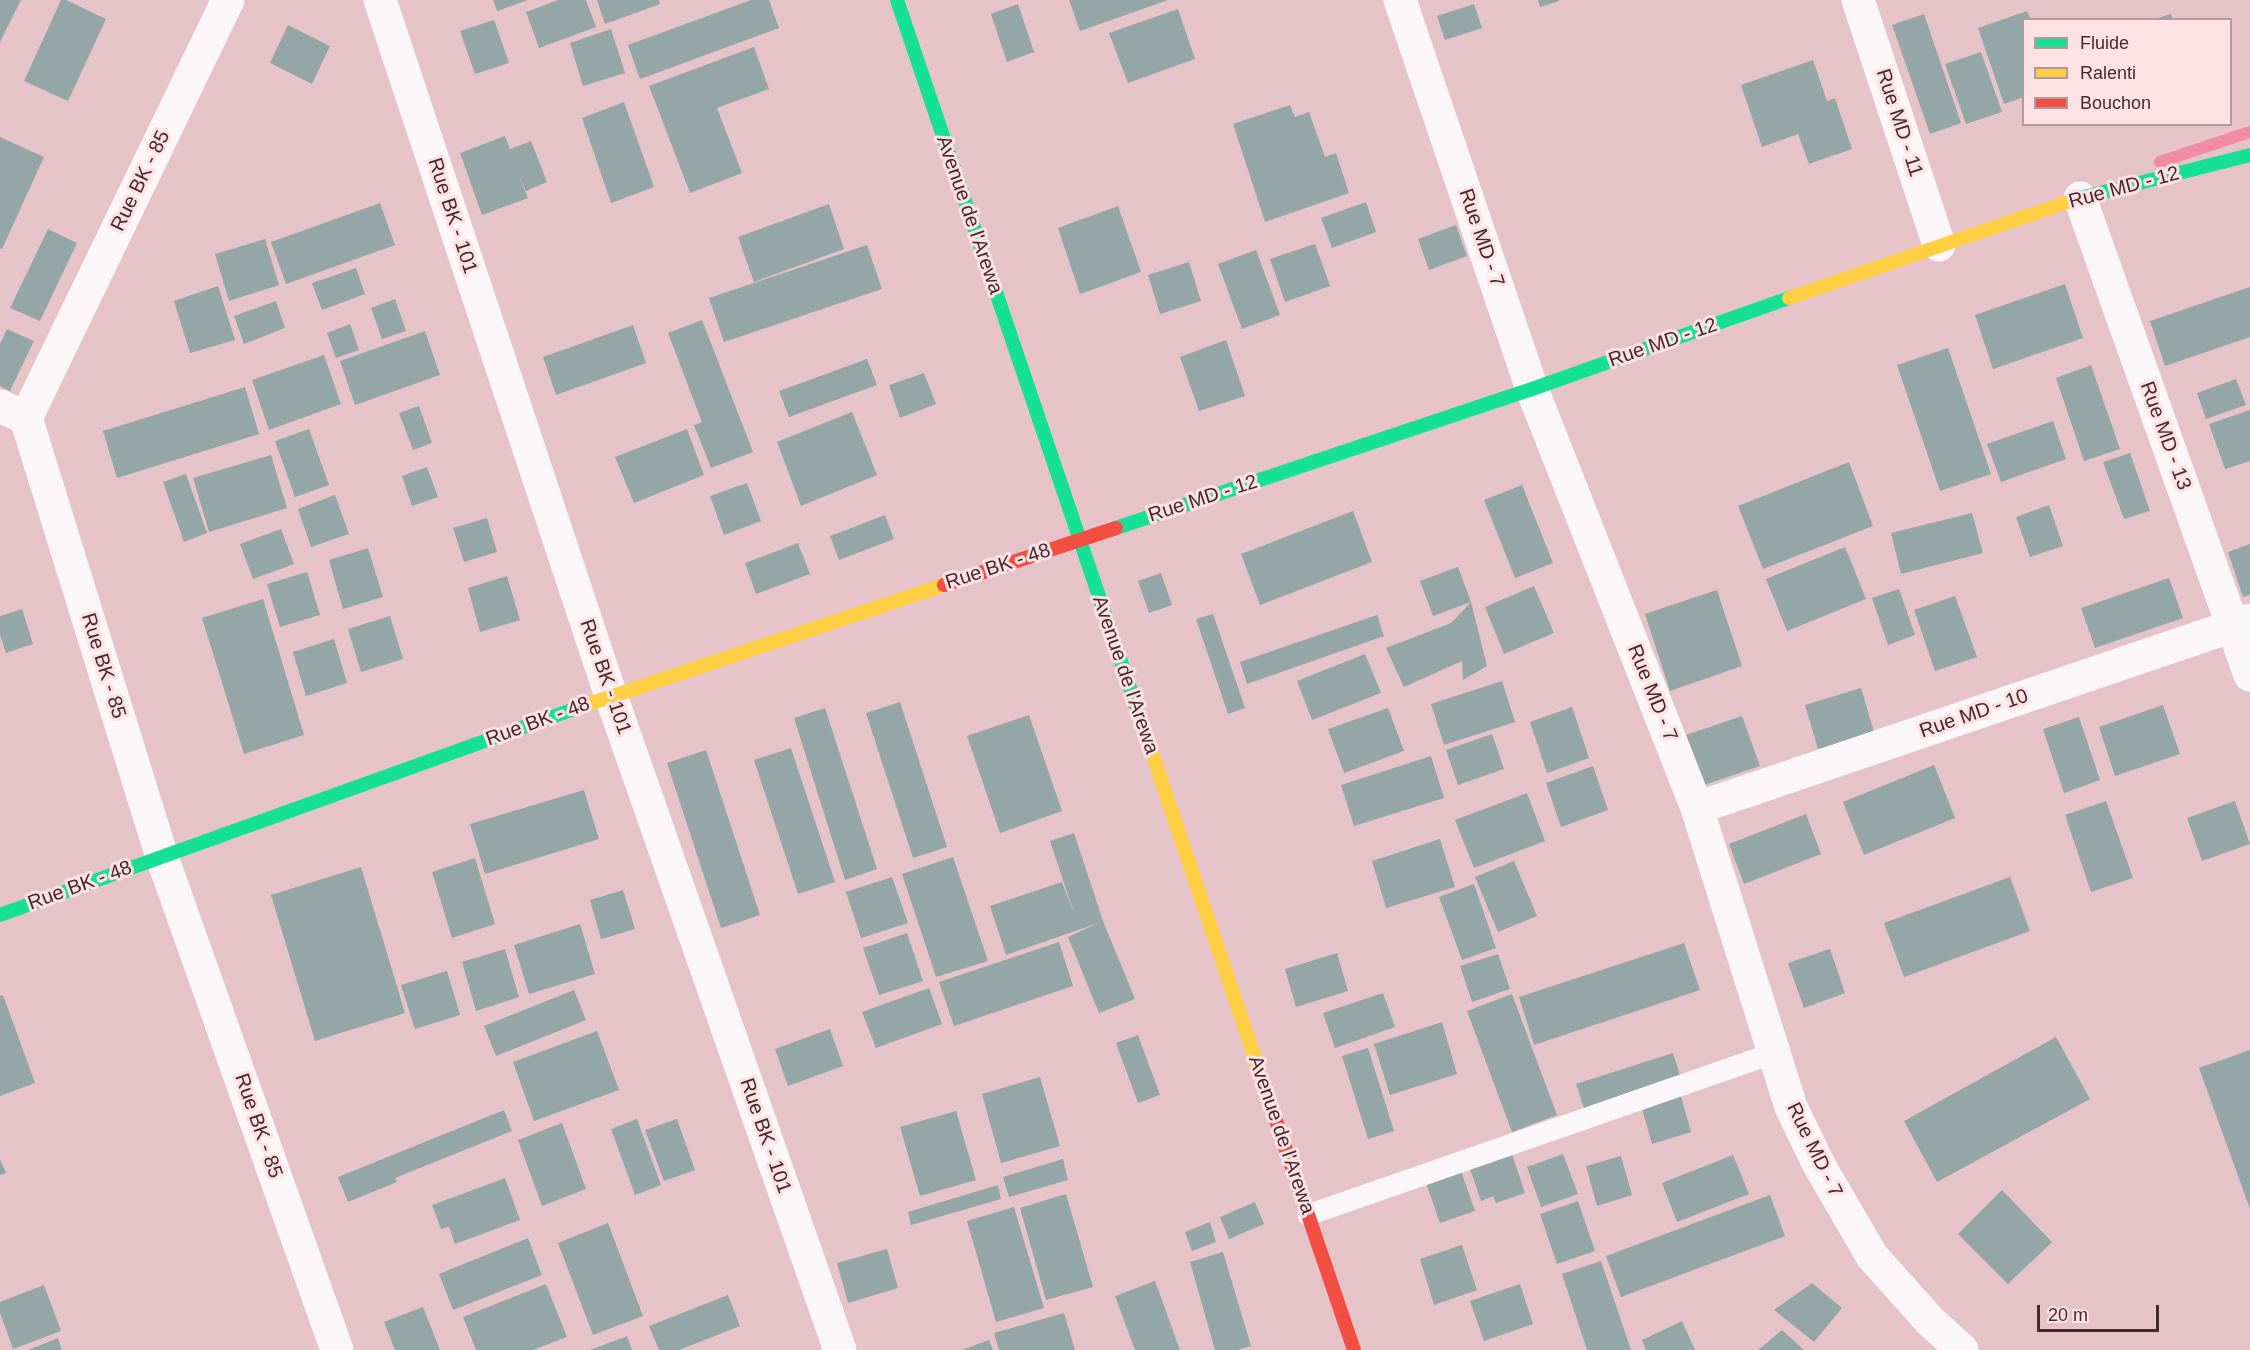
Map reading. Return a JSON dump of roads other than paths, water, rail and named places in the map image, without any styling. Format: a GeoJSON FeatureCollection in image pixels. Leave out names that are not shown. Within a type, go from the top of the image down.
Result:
{"type":"FeatureCollection","features":[{"type":"Feature","properties":{"kind":"street","name":"Rue BK - 85"},"geometry":{"type":"LineString","coordinates":[[228,0],[13,412],[162,857],[337,1350]]}},
{"type":"Feature","properties":{"kind":"street","name":"Rue BK - 101"},"geometry":{"type":"LineString","coordinates":[[380,0],[610,696],[840,1350]]}},
{"type":"Feature","properties":{"kind":"street","name":"Avenue de l'Arewa"},"geometry":{"type":"LineString","coordinates":[[897,0],[1354,1350]]}},
{"type":"Feature","properties":{"kind":"street","name":"Rue MD - 7"},"geometry":{"type":"LineString","coordinates":[[1400,0],[1532,389],[1697,808],[1791,1107],[1814,1156],[1872,1256],[1930,1322],[1962,1350]]}},
{"type":"Feature","properties":{"kind":"street","name":"Rue MD - 11"},"geometry":{"type":"LineString","coordinates":[[1858,0],[1939,245]]}},
{"type":"Feature","properties":{"kind":"street","name":"Rue MD - 12"},"geometry":{"type":"LineString","coordinates":[[1079,540],[1532,389],[1939,245],[2080,198],[2250,155]]}},
{"type":"Feature","properties":{"kind":"street","name":"Rue MD - 13"},"geometry":{"type":"LineString","coordinates":[[2080,198],[2242,622],[2250,675]]}},
{"type":"Feature","properties":{"kind":"street","name":"Rue BK - 48"},"geometry":{"type":"LineString","coordinates":[[0,915],[610,696],[1079,540]]}},
{"type":"Feature","properties":{"kind":"street","name":"Rue MD - 10"},"geometry":{"type":"LineString","coordinates":[[1697,808],[2242,622]]}},
{"type":"Feature","properties":{"kind":"lane"},"geometry":{"type":"LineString","coordinates":[[1308,1215],[1774,1053]]}},
{"type":"Feature","properties":{"kind":"waterway"},"geometry":{"type":"LineString","coordinates":[[2160,162],[2250,132]]}}]}
